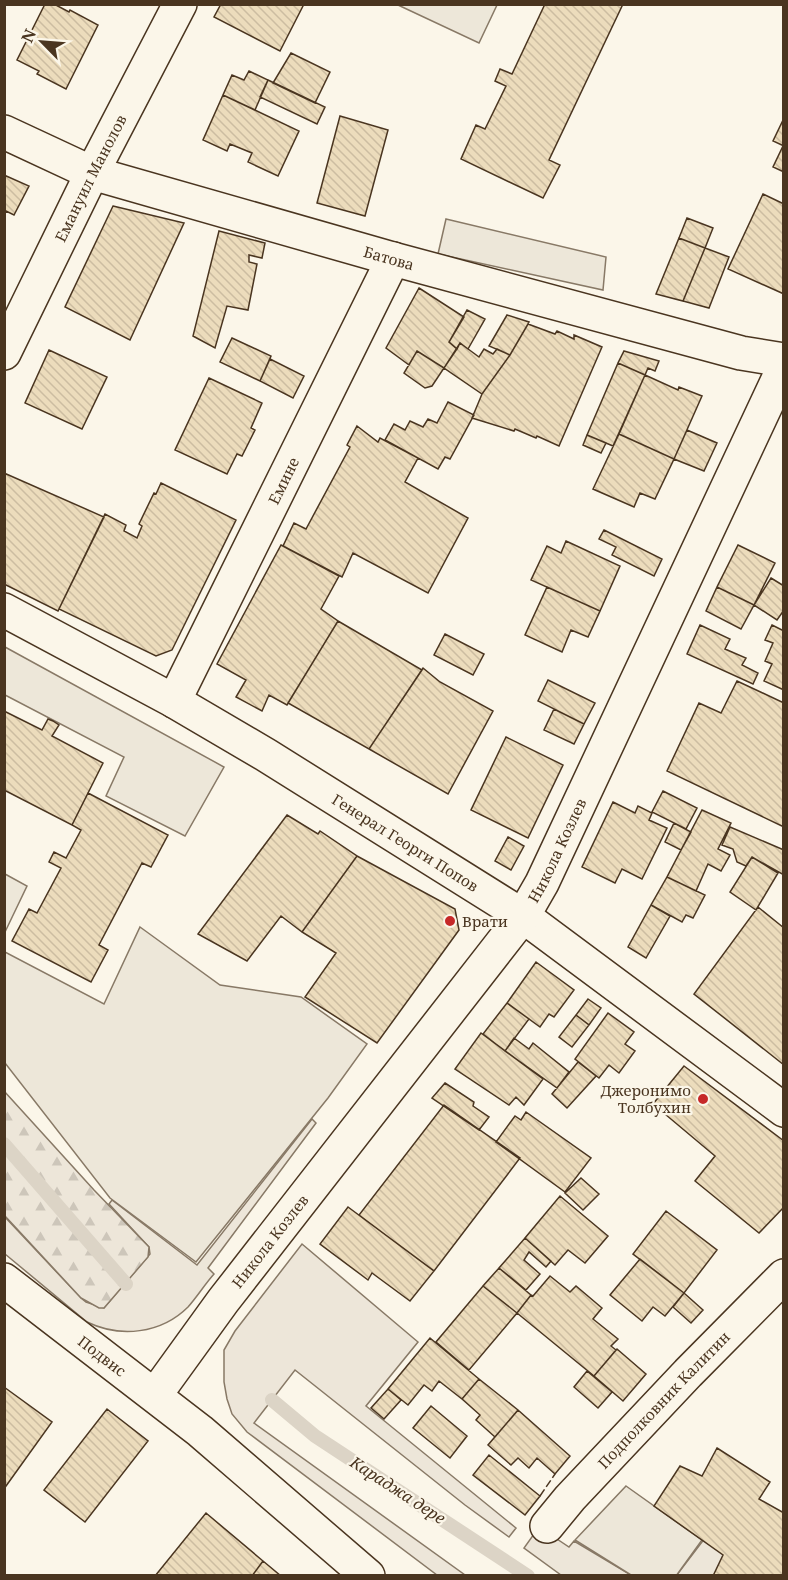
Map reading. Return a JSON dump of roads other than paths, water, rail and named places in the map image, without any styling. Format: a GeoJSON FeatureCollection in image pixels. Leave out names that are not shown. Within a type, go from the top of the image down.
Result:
{"type":"FeatureCollection","features":[{"type":"Feature","properties":{"kind":"street","name":"Емануил Манолов"},"geometry":{"type":"LineString","coordinates":[[4,353],[92,173],[180,4]]}},
{"type":"Feature","properties":{"kind":"street","name":"Батова"},"geometry":{"type":"LineString","coordinates":[[4,132],[92,173],[393,259],[741,353],[783,360]]}},
{"type":"Feature","properties":{"kind":"street","name":"Емине"},"geometry":{"type":"LineString","coordinates":[[174,701],[393,259]]}},
{"type":"Feature","properties":{"kind":"street","name":"Никола Козлев"},"geometry":{"type":"LineString","coordinates":[[155,1395],[223,1301],[523,916],[542,883],[783,367]]}},
{"type":"Feature","properties":{"kind":"street","name":"Генерал Георги Попов"},"geometry":{"type":"LineString","coordinates":[[4,610],[174,701],[266,755],[523,916],[783,1110]]}},
{"type":"Feature","properties":{"kind":"street","name":"Подполковник Калитин"},"geometry":{"type":"LineString","coordinates":[[546,1526],[688,1373],[783,1276]]}},
{"type":"Feature","properties":{"kind":"street","name":"Подвис"},"geometry":{"type":"LineString","coordinates":[[4,1280],[391,1575]]}},
{"type":"Feature","properties":{"kind":"street","name":"Подвис"},"geometry":{"type":"LineString","coordinates":[[200,1431],[368,1575]]}},
{"type":"Feature","properties":{"kind":"waterway","name":"Караджа дере"},"geometry":{"type":"LineString","coordinates":[[4,1144],[126,1284]]}},
{"type":"Feature","properties":{"kind":"waterway","name":"Караджа дере"},"geometry":{"type":"LineString","coordinates":[[272,1400],[315,1436],[528,1576]]}},
{"type":"Feature","properties":{"kind":"place","name":"Врати"},"geometry":{"type":"Point","coordinates":[450,921]}},
{"type":"Feature","properties":{"kind":"place","name":"Джеронимо Толбухин"},"geometry":{"type":"Point","coordinates":[703,1099]}}]}
